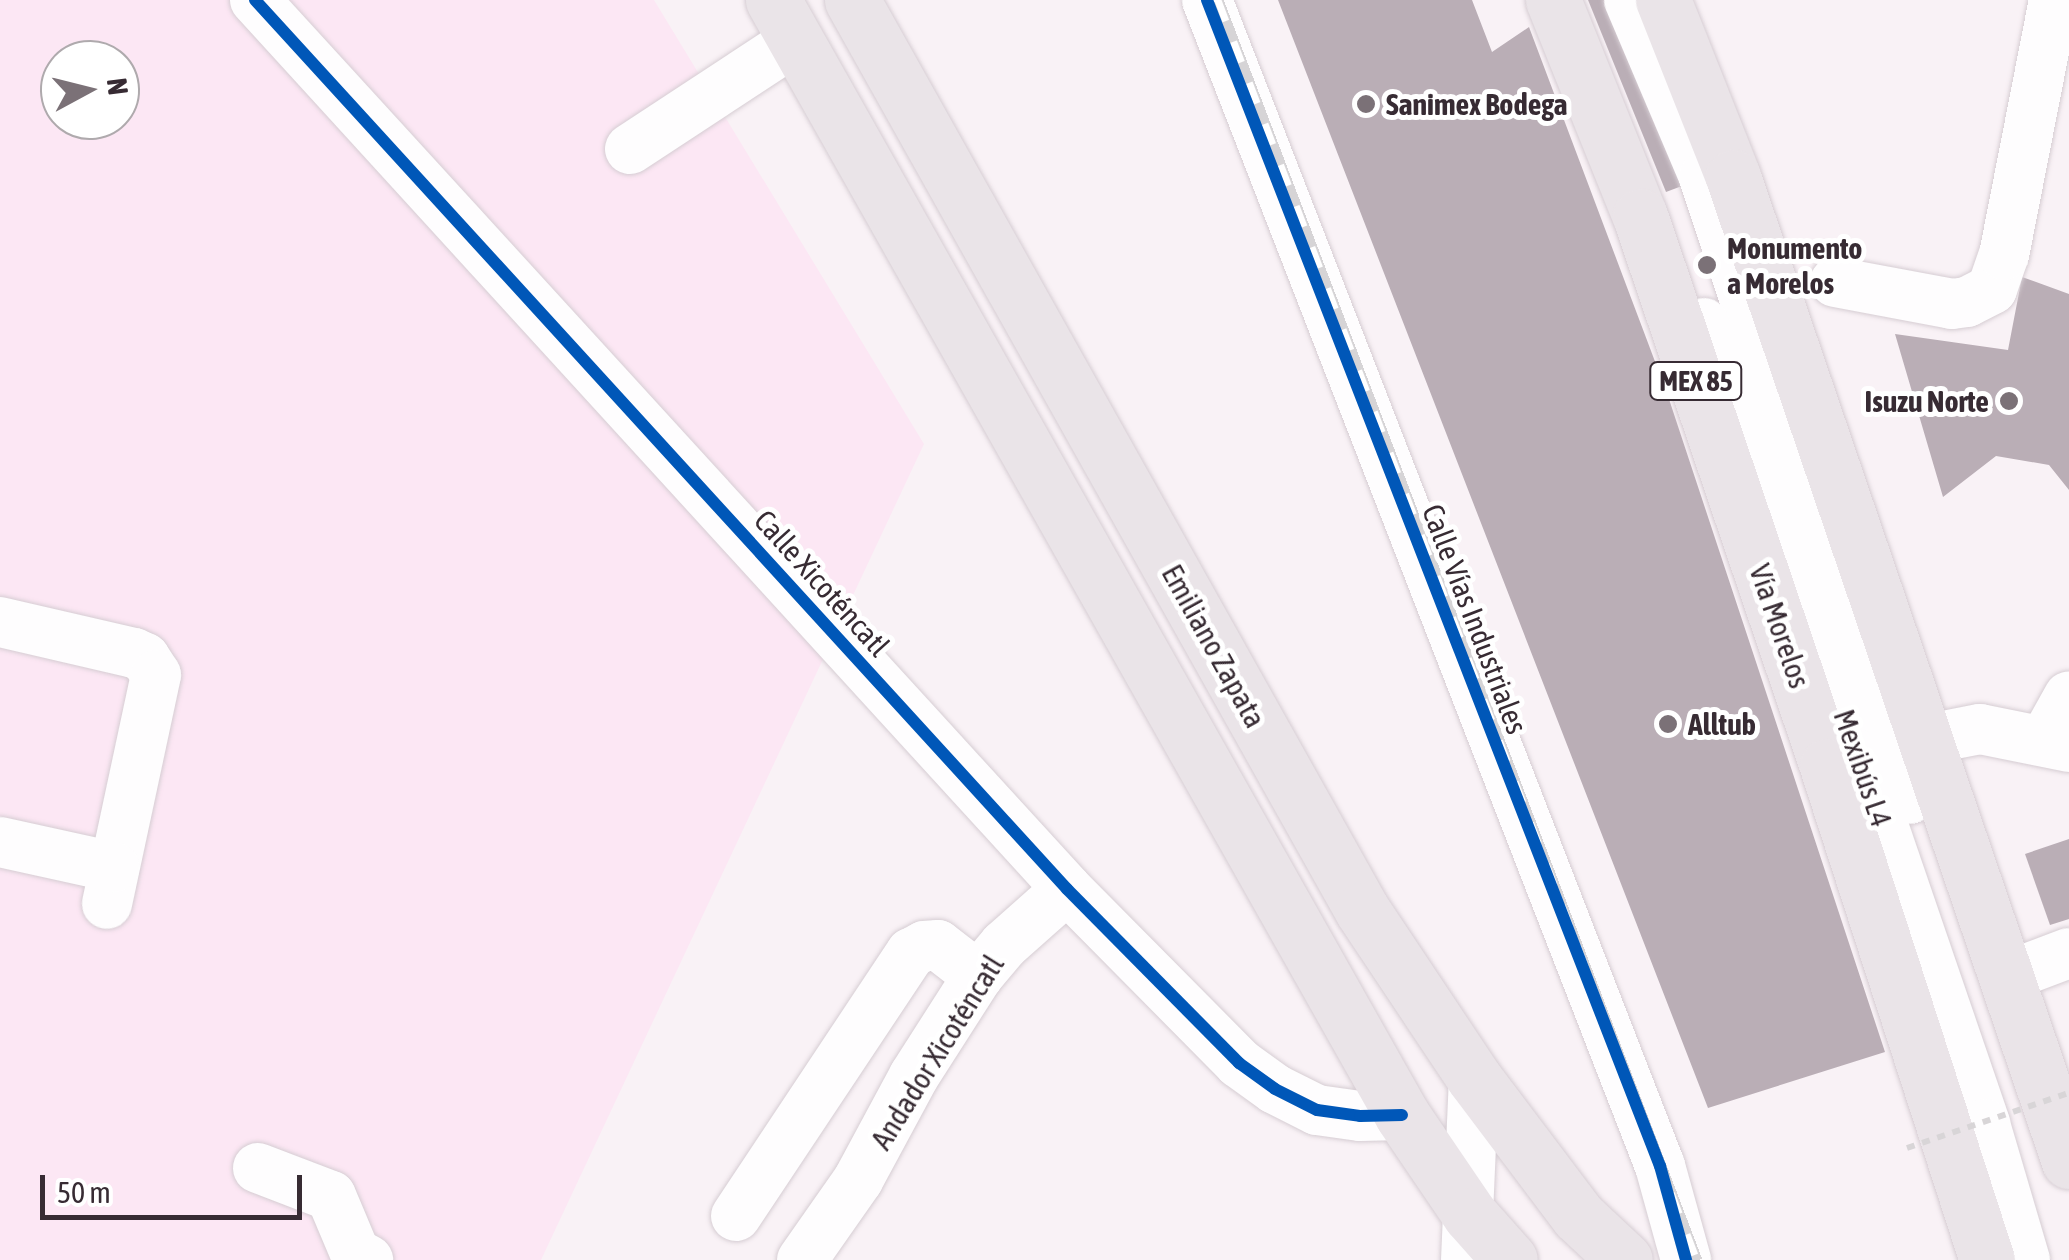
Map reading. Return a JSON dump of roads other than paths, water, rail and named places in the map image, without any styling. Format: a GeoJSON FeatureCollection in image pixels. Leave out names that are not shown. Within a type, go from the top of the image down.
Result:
{"type":"FeatureCollection","features":[{"type":"Feature","properties":{"kind":"main road","name":"Emiliano Zapata"},"geometry":{"type":"LineString","coordinates":[[852,0],[1362,910],[1474,1078],[1578,1216],[1625,1260]]}},
{"type":"Feature","properties":{"kind":"main road","name":"Vía Morelos"},"geometry":{"type":"LineString","coordinates":[[1553,0],[1640,216],[1876,751],[2008,976],[2069,1161]]}},
{"type":"Feature","properties":{"kind":"main road","name":"Vía Morelos"},"geometry":{"type":"LineString","coordinates":[[1662,0],[1733,177],[1876,751],[1963,1182],[1987,1260]]}},
{"type":"Feature","properties":{"kind":"main road"},"geometry":{"type":"LineString","coordinates":[[785,20],[1468,1238],[1510,1260]]}},
{"type":"Feature","properties":{"kind":"main road"},"geometry":{"type":"LineString","coordinates":[[1942,1260],[1963,1182]]}},
{"type":"Feature","properties":{"kind":"street","name":"Calle Xicoténcatl"},"geometry":{"type":"LineString","coordinates":[[255,0],[1068,888],[1238,1063],[1275,1089],[1318,1110],[1402,1115]]}},
{"type":"Feature","properties":{"kind":"street","name":"Calle Vías Industriales"},"geometry":{"type":"LineString","coordinates":[[1207,0],[1660,1166],[1686,1260]]}},
{"type":"Feature","properties":{"kind":"street","name":"Mexibús L4"},"geometry":{"type":"LineString","coordinates":[[1583,0],[1876,751],[2062,1260]]}},
{"type":"Feature","properties":{"kind":"street","name":"Mexibús L4"},"geometry":{"type":"LineString","coordinates":[[1629,0],[1704,176],[2025,1260]]}},
{"type":"Feature","properties":{"kind":"street"},"geometry":{"type":"LineString","coordinates":[[1835,282],[1952,304],[1968,302],[1992,289],[2004,254],[2054,0]]}},
{"type":"Feature","properties":{"kind":"street"},"geometry":{"type":"LineString","coordinates":[[630,149],[785,20]]}},
{"type":"Feature","properties":{"kind":"street"},"geometry":{"type":"LineString","coordinates":[[0,622],[134,653],[152,666],[156,690],[111,886],[0,842]]}},
{"type":"Feature","properties":{"kind":"street"},"geometry":{"type":"LineString","coordinates":[[1876,751],[1980,729],[2057,744],[2069,696]]}},
{"type":"Feature","properties":{"kind":"street","name":"Andador Xicoténcatl"},"geometry":{"type":"LineString","coordinates":[[802,1260],[858,1180],[914,1076],[978,976],[1004,944],[1068,888]]}},
{"type":"Feature","properties":{"kind":"street"},"geometry":{"type":"LineString","coordinates":[[736,1216],[911,953],[924,946],[938,945],[978,976]]}},
{"type":"Feature","properties":{"kind":"street"},"geometry":{"type":"LineString","coordinates":[[2008,976],[2069,953]]}},
{"type":"Feature","properties":{"kind":"street"},"geometry":{"type":"LineString","coordinates":[[1468,1238],[1474,1078]]}},
{"type":"Feature","properties":{"kind":"street"},"geometry":{"type":"LineString","coordinates":[[258,1168],[331,1196],[355,1253],[368,1260]]}},
{"type":"Feature","properties":{"kind":"railway"},"geometry":{"type":"LineString","coordinates":[[1218,0],[1697,1260]]}},
{"type":"Feature","properties":{"kind":"place","name":"Sanimex Bodega"},"geometry":{"type":"Point","coordinates":[1366,104]}},
{"type":"Feature","properties":{"kind":"place","name":"Monumento a Morelos"},"geometry":{"type":"Point","coordinates":[1707,265]}},
{"type":"Feature","properties":{"kind":"place","name":"Isuzu Norte"},"geometry":{"type":"Point","coordinates":[2009,401]}},
{"type":"Feature","properties":{"kind":"place","name":"Alltub"},"geometry":{"type":"Point","coordinates":[1668,724]}}]}
